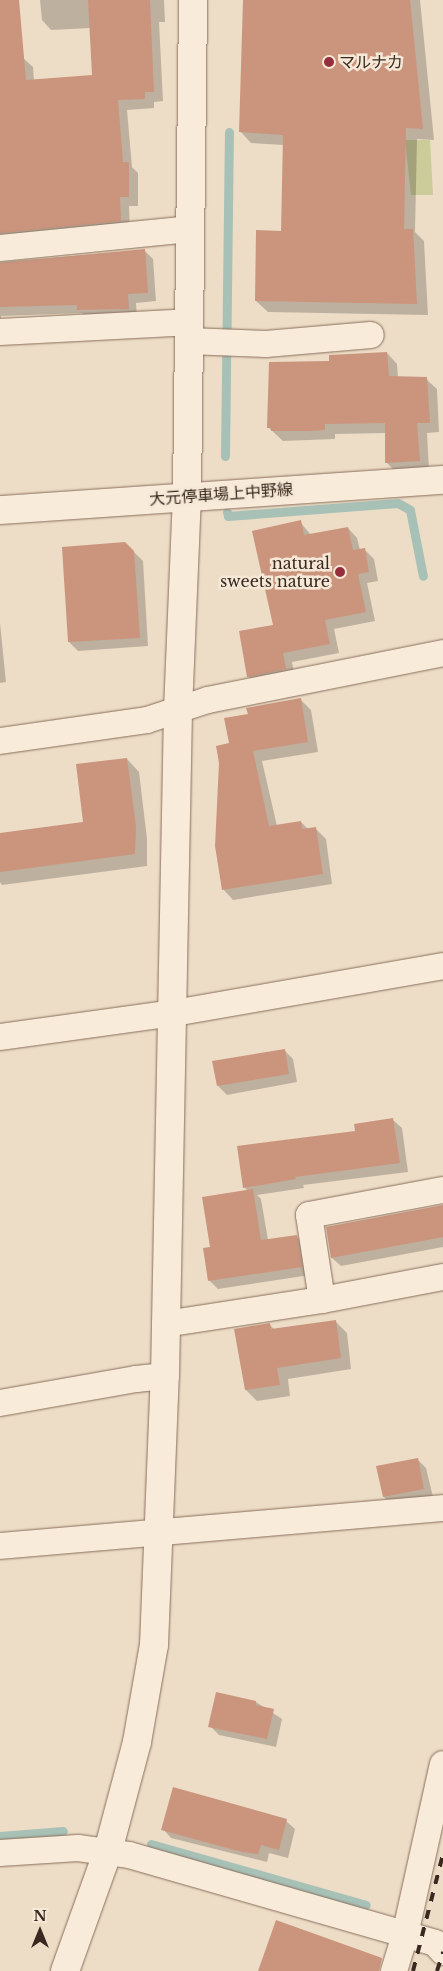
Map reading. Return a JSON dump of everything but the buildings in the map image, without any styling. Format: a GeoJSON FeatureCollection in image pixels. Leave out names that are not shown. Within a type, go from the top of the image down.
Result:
{"type":"FeatureCollection","features":[{"type":"Feature","properties":{"kind":"street"},"geometry":{"type":"LineString","coordinates":[[65,1971],[108,1851],[137,1742],[154,1645],[165,1376],[174,1013],[178,710],[187,496],[193,0]]}},
{"type":"Feature","properties":{"kind":"street"},"geometry":{"type":"LineString","coordinates":[[0,248],[189,229]]}},
{"type":"Feature","properties":{"kind":"street"},"geometry":{"type":"LineString","coordinates":[[0,332],[188,331],[228,341],[266,344],[371,335]]}},
{"type":"Feature","properties":{"kind":"street","name":"大元停車場上中野線"},"geometry":{"type":"LineString","coordinates":[[0,510],[443,480]]}},
{"type":"Feature","properties":{"kind":"street"},"geometry":{"type":"LineString","coordinates":[[0,741],[147,720],[208,700],[443,653]]}},
{"type":"Feature","properties":{"kind":"street"},"geometry":{"type":"LineString","coordinates":[[0,1037],[174,1013],[443,966]]}},
{"type":"Feature","properties":{"kind":"street"},"geometry":{"type":"LineString","coordinates":[[322,1300],[309,1215],[443,1190]]}},
{"type":"Feature","properties":{"kind":"street"},"geometry":{"type":"LineString","coordinates":[[165,1324],[322,1300],[443,1278]]}},
{"type":"Feature","properties":{"kind":"street"},"geometry":{"type":"LineString","coordinates":[[0,1403],[136,1378],[165,1376]]}},
{"type":"Feature","properties":{"kind":"street"},"geometry":{"type":"LineString","coordinates":[[0,1546],[443,1508]]}},
{"type":"Feature","properties":{"kind":"street"},"geometry":{"type":"LineString","coordinates":[[394,1971],[405,1935],[443,1764]]}},
{"type":"Feature","properties":{"kind":"street"},"geometry":{"type":"LineString","coordinates":[[0,1853],[78,1848],[108,1851],[435,1943],[443,1952]]}},
{"type":"Feature","properties":{"kind":"shaded area"},"geometry":{"type":"Polygon","coordinates":[[[405,140],[430,140],[433,195],[411,195],[405,140]]]}},
{"type":"Feature","properties":{"kind":"waterway"},"geometry":{"type":"LineString","coordinates":[[225,456],[229,132]]}},
{"type":"Feature","properties":{"kind":"waterway"},"geometry":{"type":"LineString","coordinates":[[227,512],[228,516],[398,503],[410,510],[423,576]]}},
{"type":"Feature","properties":{"kind":"waterway"},"geometry":{"type":"LineString","coordinates":[[0,1836],[63,1831]]}},
{"type":"Feature","properties":{"kind":"waterway"},"geometry":{"type":"LineString","coordinates":[[151,1844],[366,1905]]}},
{"type":"Feature","properties":{"kind":"railway"},"geometry":{"type":"LineString","coordinates":[[413,1971],[443,1854]]}},
{"type":"Feature","properties":{"kind":"railway"},"geometry":{"type":"LineString","coordinates":[[437,1971],[443,1952]]}},
{"type":"Feature","properties":{"kind":"place","name":"マルナカ"},"geometry":{"type":"Point","coordinates":[329,62]}},
{"type":"Feature","properties":{"kind":"place","name":"natural sweets nature"},"geometry":{"type":"Point","coordinates":[340,572]}}]}
